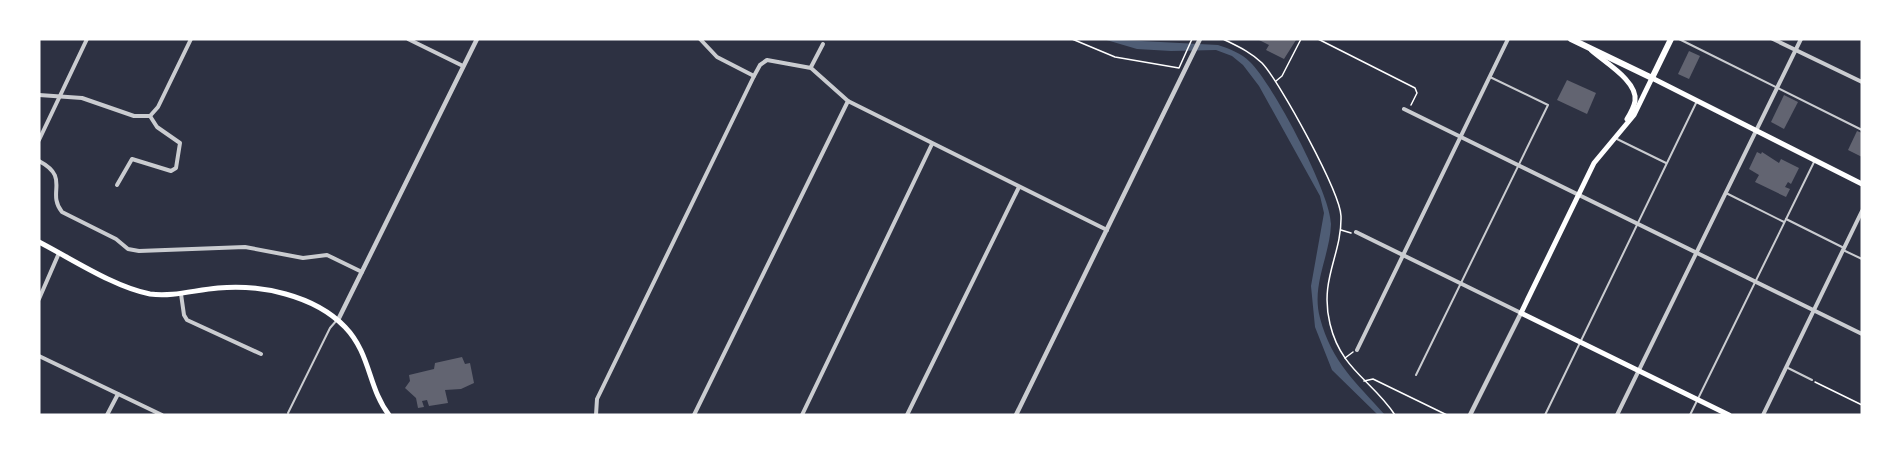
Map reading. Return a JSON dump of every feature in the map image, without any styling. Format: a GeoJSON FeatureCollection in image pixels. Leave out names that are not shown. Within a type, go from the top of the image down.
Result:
{"type":"FeatureCollection","features":[{"type":"Feature","properties":{"kind":"main road"},"geometry":{"type":"LineString","coordinates":[[1571,39],[1862,184]]}},
{"type":"Feature","properties":{"kind":"main road"},"geometry":{"type":"LineString","coordinates":[[1671,39],[1634,115],[1593,163],[1521,313],[1729,415]]}},
{"type":"Feature","properties":{"kind":"main road"},"geometry":{"type":"LineString","coordinates":[[1588,47],[1628,82],[1634,91],[1635,102],[1623,128]]}},
{"type":"Feature","properties":{"kind":"main road"},"geometry":{"type":"LineString","coordinates":[[39,242],[138,291],[181,294],[228,288],[270,291],[302,300],[338,320],[360,345],[380,399],[389,415]]}},
{"type":"Feature","properties":{"kind":"street"},"geometry":{"type":"LineString","coordinates":[[39,140],[87,39]]}},
{"type":"Feature","properties":{"kind":"street"},"geometry":{"type":"LineString","coordinates":[[39,95],[82,98],[140,117],[150,116],[158,107],[191,39]]}},
{"type":"Feature","properties":{"kind":"street"},"geometry":{"type":"LineString","coordinates":[[408,39],[463,66]]}},
{"type":"Feature","properties":{"kind":"street"},"geometry":{"type":"LineString","coordinates":[[338,320],[477,39]]}},
{"type":"Feature","properties":{"kind":"street"},"geometry":{"type":"LineString","coordinates":[[700,39],[717,57],[754,76]]}},
{"type":"Feature","properties":{"kind":"street"},"geometry":{"type":"LineString","coordinates":[[1016,415],[1200,39]]}},
{"type":"Feature","properties":{"kind":"street"},"geometry":{"type":"LineString","coordinates":[[1356,350],[1508,39]]}},
{"type":"Feature","properties":{"kind":"street"},"geometry":{"type":"LineString","coordinates":[[1773,39],[1862,82]]}},
{"type":"Feature","properties":{"kind":"street"},"geometry":{"type":"LineString","coordinates":[[1617,415],[1801,39]]}},
{"type":"Feature","properties":{"kind":"street"},"geometry":{"type":"LineString","coordinates":[[811,68],[823,44]]}},
{"type":"Feature","properties":{"kind":"street"},"geometry":{"type":"LineString","coordinates":[[596,415],[597,399],[754,76],[760,65],[767,60],[811,68],[848,101],[1107,230]]}},
{"type":"Feature","properties":{"kind":"street"},"geometry":{"type":"LineString","coordinates":[[694,415],[848,101]]}},
{"type":"Feature","properties":{"kind":"street"},"geometry":{"type":"LineString","coordinates":[[1406,110],[1862,334]]}},
{"type":"Feature","properties":{"kind":"street"},"geometry":{"type":"LineString","coordinates":[[117,185],[130,160],[173,171],[181,149],[177,140],[157,127],[150,116]]}},
{"type":"Feature","properties":{"kind":"street"},"geometry":{"type":"LineString","coordinates":[[802,415],[932,144]]}},
{"type":"Feature","properties":{"kind":"street"},"geometry":{"type":"LineString","coordinates":[[39,161],[55,172],[57,204],[62,212],[116,239],[128,249],[139,251],[245,247],[303,258],[327,255],[362,272]]}},
{"type":"Feature","properties":{"kind":"street"},"geometry":{"type":"LineString","coordinates":[[907,415],[1019,187]]}},
{"type":"Feature","properties":{"kind":"street"},"geometry":{"type":"LineString","coordinates":[[1763,415],[1862,212]]}},
{"type":"Feature","properties":{"kind":"street"},"geometry":{"type":"LineString","coordinates":[[1356,232],[1521,313],[1470,415]]}},
{"type":"Feature","properties":{"kind":"street"},"geometry":{"type":"LineString","coordinates":[[39,299],[59,252]]}},
{"type":"Feature","properties":{"kind":"street"},"geometry":{"type":"LineString","coordinates":[[181,294],[187,320],[261,354]]}},
{"type":"Feature","properties":{"kind":"street"},"geometry":{"type":"LineString","coordinates":[[39,356],[162,415]]}},
{"type":"Feature","properties":{"kind":"street"},"geometry":{"type":"LineString","coordinates":[[107,415],[118,394]]}},
{"type":"Feature","properties":{"kind":"lane"},"geometry":{"type":"LineString","coordinates":[[1679,39],[1862,130]]}},
{"type":"Feature","properties":{"kind":"lane"},"geometry":{"type":"LineString","coordinates":[[1416,375],[1548,105],[1490,77]]}},
{"type":"Feature","properties":{"kind":"lane"},"geometry":{"type":"LineString","coordinates":[[1545,415],[1697,101]]}},
{"type":"Feature","properties":{"kind":"lane"},"geometry":{"type":"LineString","coordinates":[[1614,137],[1666,163]]}},
{"type":"Feature","properties":{"kind":"lane"},"geometry":{"type":"LineString","coordinates":[[1690,415],[1815,160]]}},
{"type":"Feature","properties":{"kind":"lane"},"geometry":{"type":"LineString","coordinates":[[1726,193],[1862,259]]}},
{"type":"Feature","properties":{"kind":"lane"},"geometry":{"type":"LineString","coordinates":[[288,413],[330,328],[338,320]]}},
{"type":"Feature","properties":{"kind":"lane"},"geometry":{"type":"LineString","coordinates":[[1786,367],[1812,380]]}},
{"type":"Feature","properties":{"kind":"path"},"geometry":{"type":"LineString","coordinates":[[1072,39],[1115,57],[1179,68],[1192,39]]}},
{"type":"Feature","properties":{"kind":"path"},"geometry":{"type":"LineString","coordinates":[[1223,39],[1255,57],[1275,82],[1334,187],[1340,209],[1340,230],[1328,274],[1327,298],[1330,325],[1344,358],[1395,415]]}},
{"type":"Feature","properties":{"kind":"path"},"geometry":{"type":"LineString","coordinates":[[1275,82],[1282,76],[1301,39]]}},
{"type":"Feature","properties":{"kind":"path"},"geometry":{"type":"LineString","coordinates":[[1318,39],[1415,88],[1417,93],[1406,110]]}},
{"type":"Feature","properties":{"kind":"path"},"geometry":{"type":"LineString","coordinates":[[1340,230],[1356,232]]}},
{"type":"Feature","properties":{"kind":"path"},"geometry":{"type":"LineString","coordinates":[[1344,358],[1356,350]]}},
{"type":"Feature","properties":{"kind":"path"},"geometry":{"type":"LineString","coordinates":[[1364,381],[1372,379],[1447,415]]}},
{"type":"Feature","properties":{"kind":"path"},"geometry":{"type":"LineString","coordinates":[[1812,380],[1862,405]]}},
{"type":"Feature","properties":{"kind":"water"},"geometry":{"type":"Polygon","coordinates":[[[1103,39],[1218,45],[1243,56],[1260,74],[1299,140],[1322,189],[1328,209],[1331,224],[1330,236],[1318,294],[1320,318],[1325,334],[1346,371],[1385,415],[1378,415],[1332,370],[1315,327],[1311,286],[1324,213],[1320,196],[1259,86],[1243,65],[1232,56],[1216,50],[1137,49],[1103,39]]]}},
{"type":"Feature","properties":{"kind":"building"},"geometry":{"type":"Polygon","coordinates":[[[1257,39],[1296,40],[1284,59],[1266,50],[1269,45],[1257,39]]]}},
{"type":"Feature","properties":{"kind":"building"},"geometry":{"type":"Polygon","coordinates":[[[1689,51],[1700,56],[1689,79],[1678,74],[1689,51]]]}},
{"type":"Feature","properties":{"kind":"building"},"geometry":{"type":"Polygon","coordinates":[[[1567,80],[1596,93],[1587,114],[1557,100],[1567,80]]]}},
{"type":"Feature","properties":{"kind":"building"},"geometry":{"type":"Polygon","coordinates":[[[1784,95],[1798,102],[1784,129],[1771,122],[1784,95]]]}},
{"type":"Feature","properties":{"kind":"building"},"geometry":{"type":"Polygon","coordinates":[[[1857,131],[1862,133],[1862,157],[1848,150],[1857,131]]]}},
{"type":"Feature","properties":{"kind":"building"},"geometry":{"type":"Polygon","coordinates":[[[1757,152],[1761,154],[1762,152],[1779,163],[1781,159],[1799,168],[1791,184],[1788,182],[1785,187],[1790,189],[1786,197],[1755,182],[1759,175],[1749,169],[1757,152]]]}},
{"type":"Feature","properties":{"kind":"building"},"geometry":{"type":"Polygon","coordinates":[[[462,357],[465,364],[470,363],[474,383],[461,389],[445,390],[448,403],[429,406],[427,400],[422,401],[424,407],[418,408],[416,398],[405,388],[410,381],[409,375],[434,369],[435,363],[462,357]]]}}]}
